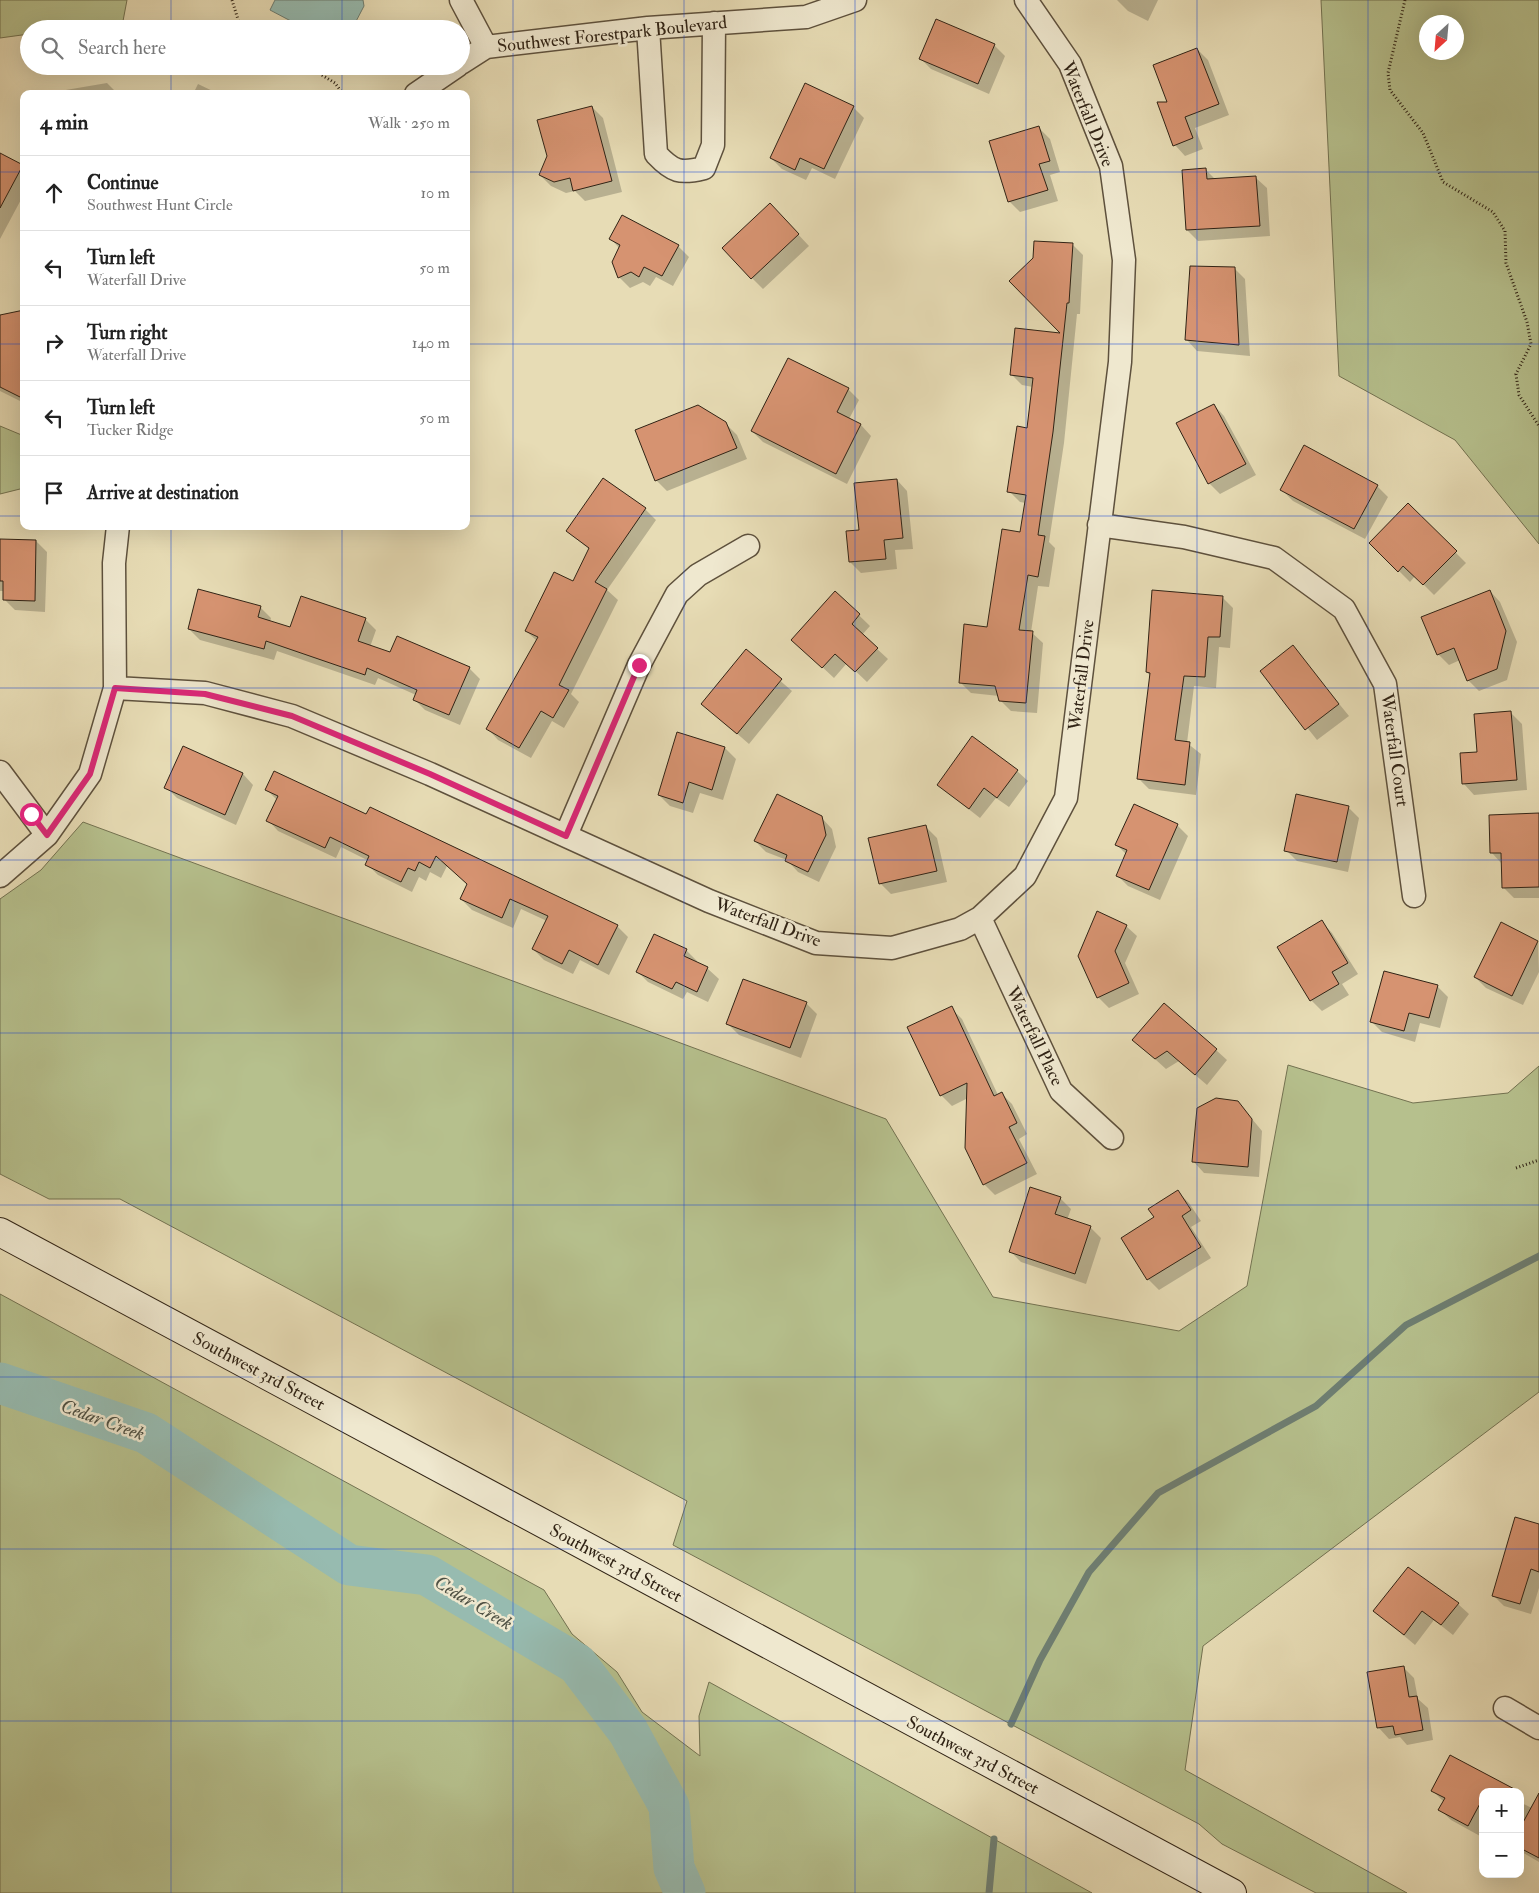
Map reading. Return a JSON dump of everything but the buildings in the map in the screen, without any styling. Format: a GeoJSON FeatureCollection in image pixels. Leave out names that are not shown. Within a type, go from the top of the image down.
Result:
{"type":"FeatureCollection","features":[{"type":"Feature","properties":{"kind":"main road","name":"Southwest 3rd Street"},"geometry":{"type":"LineString","coordinates":[[0,1232],[1232,1893]]}},
{"type":"Feature","properties":{"kind":"street"},"geometry":{"type":"LineString","coordinates":[[461,0],[486,47]]}},
{"type":"Feature","properties":{"kind":"street","name":"Southwest Forestpark Boulevard"},"geometry":{"type":"LineString","coordinates":[[470,57],[486,47],[648,28],[806,17],[855,0]]}},
{"type":"Feature","properties":{"kind":"street","name":"Waterfall Drive"},"geometry":{"type":"LineString","coordinates":[[115,688],[205,694],[292,716],[430,774],[709,901],[816,943],[892,948],[960,929],[980,918],[1024,876],[1066,798],[1120,362],[1124,260],[1111,166],[1070,64],[1026,0]]}},
{"type":"Feature","properties":{"kind":"street"},"geometry":{"type":"LineString","coordinates":[[648,28],[656,154],[670,169],[687,172],[704,168],[713,145],[714,23]]}},
{"type":"Feature","properties":{"kind":"street"},"geometry":{"type":"LineString","coordinates":[[422,90],[444,75]]}},
{"type":"Feature","properties":{"kind":"street","name":"Waterfall Court"},"geometry":{"type":"LineString","coordinates":[[1099,525],[1184,537],[1274,558],[1344,609],[1386,684],[1414,896]]}},
{"type":"Feature","properties":{"kind":"street"},"geometry":{"type":"LineString","coordinates":[[0,876],[47,835],[90,774],[115,688],[114,562],[118,530]]}},
{"type":"Feature","properties":{"kind":"street"},"geometry":{"type":"LineString","coordinates":[[566,836],[639,665],[677,594],[698,575],[748,546]]}},
{"type":"Feature","properties":{"kind":"street"},"geometry":{"type":"LineString","coordinates":[[0,772],[47,835]]}},
{"type":"Feature","properties":{"kind":"street","name":"Waterfall Place"},"geometry":{"type":"LineString","coordinates":[[980,918],[1061,1091],[1112,1138]]}},
{"type":"Feature","properties":{"kind":"street"},"geometry":{"type":"LineString","coordinates":[[1505,1708],[1539,1728]]}},
{"type":"Feature","properties":{"kind":"path"},"geometry":{"type":"LineString","coordinates":[[232,0],[238,20]]}},
{"type":"Feature","properties":{"kind":"path"},"geometry":{"type":"LineString","coordinates":[[1405,0],[1388,73],[1390,90],[1423,133],[1442,182],[1493,212],[1505,231],[1506,263],[1528,322],[1531,344],[1516,374],[1519,395],[1539,426]]}},
{"type":"Feature","properties":{"kind":"path"},"geometry":{"type":"LineString","coordinates":[[322,75],[335,83],[340,90]]}},
{"type":"Feature","properties":{"kind":"path"},"geometry":{"type":"LineString","coordinates":[[1516,1168],[1539,1160]]}},
{"type":"Feature","properties":{"kind":"green space"},"geometry":{"type":"Polygon","coordinates":[[[0,0],[127,0],[123,20],[20,20],[20,35],[0,38],[0,0]]]}},
{"type":"Feature","properties":{"kind":"green space"},"geometry":{"type":"Polygon","coordinates":[[[1321,0],[1539,0],[1539,544],[1455,440],[1339,376],[1321,0]]]}},
{"type":"Feature","properties":{"kind":"green space"},"geometry":{"type":"Polygon","coordinates":[[[0,426],[20,434],[20,489],[0,494],[0,426]]]}},
{"type":"Feature","properties":{"kind":"green space"},"geometry":{"type":"Polygon","coordinates":[[[83,822],[886,1119],[993,1297],[1179,1331],[1247,1286],[1288,1065],[1413,1103],[1508,1093],[1539,1066],[1539,1392],[1203,1646],[1185,1770],[1407,1893],[1316,1893],[1222,1844],[1199,1824],[673,1545],[687,1501],[120,1199],[49,1199],[0,1174],[0,899],[41,870],[83,822]]]}},
{"type":"Feature","properties":{"kind":"green space"},"geometry":{"type":"Polygon","coordinates":[[[0,1294],[544,1590],[572,1634],[617,1672],[642,1712],[700,1756],[699,1716],[709,1682],[1092,1893],[0,1893],[0,1294]]]}},
{"type":"Feature","properties":{"kind":"water"},"geometry":{"type":"Polygon","coordinates":[[[275,0],[363,0],[364,6],[357,20],[289,20],[270,10],[275,0]]]}},
{"type":"Feature","properties":{"kind":"waterway"},"geometry":{"type":"LineString","coordinates":[[1011,1724],[1040,1660],[1089,1572],[1158,1493],[1316,1406],[1406,1325],[1539,1256]]}},
{"type":"Feature","properties":{"kind":"waterway","name":"Cedar Creek"},"geometry":{"type":"LineString","coordinates":[[0,1383],[146,1433],[349,1565],[427,1575],[577,1664],[628,1731],[669,1806],[674,1868],[685,1893]]}},
{"type":"Feature","properties":{"kind":"waterway"},"geometry":{"type":"LineString","coordinates":[[989,1893],[994,1839]]}},
{"type":"Feature","properties":{"kind":"route"},"geometry":{"type":"LineString","coordinates":[[31,814],[47,835],[90,774],[115,688],[205,694],[292,716],[430,774],[566,836],[639,665]]}}]}
